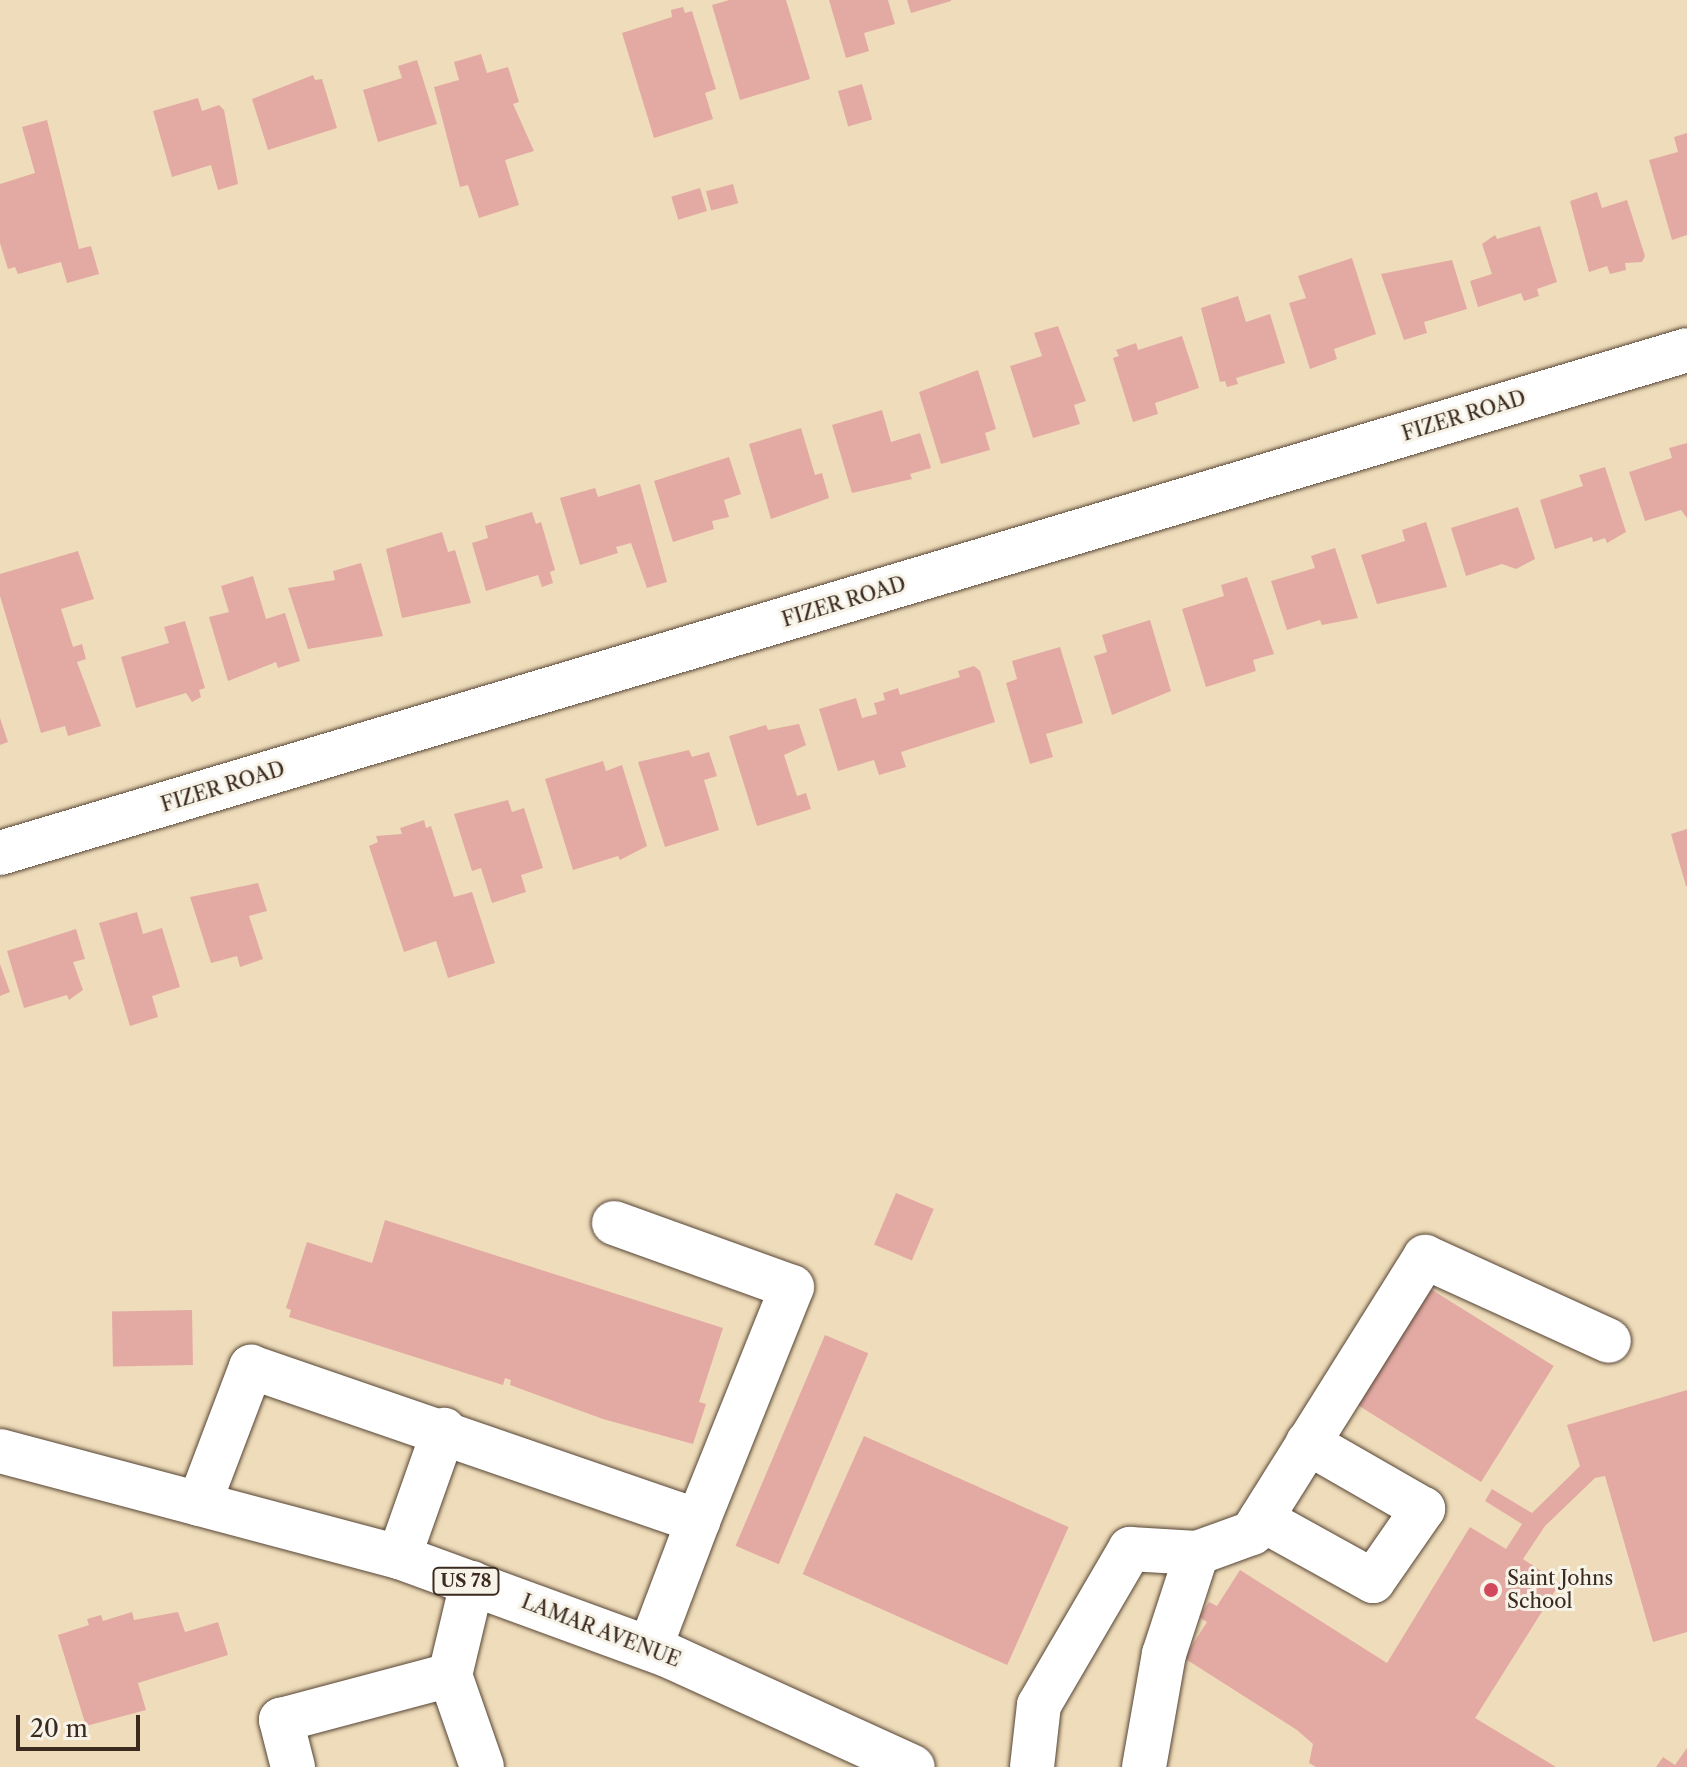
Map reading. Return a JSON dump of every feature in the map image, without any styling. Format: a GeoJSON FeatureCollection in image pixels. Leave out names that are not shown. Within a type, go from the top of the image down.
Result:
{"type":"FeatureCollection","features":[{"type":"Feature","properties":{"kind":"street","name":"FIZER ROAD"},"geometry":{"type":"LineString","coordinates":[[0,853],[1687,350]]}},
{"type":"Feature","properties":{"kind":"street"},"geometry":{"type":"LineString","coordinates":[[614,1223],[792,1287],[650,1648]]}},
{"type":"Feature","properties":{"kind":"street"},"geometry":{"type":"LineString","coordinates":[[1032,1767],[1039,1705],[1130,1549],[1197,1553],[1252,1533],[1425,1257],[1609,1341]]}},
{"type":"Feature","properties":{"kind":"street"},"geometry":{"type":"LineString","coordinates":[[199,1504],[251,1367],[444,1430],[698,1521]]}},
{"type":"Feature","properties":{"kind":"street"},"geometry":{"type":"LineString","coordinates":[[399,1557],[444,1430]]}},
{"type":"Feature","properties":{"kind":"street"},"geometry":{"type":"LineString","coordinates":[[1261,1519],[1373,1581],[1423,1509],[1308,1443]]}},
{"type":"Feature","properties":{"kind":"street","name":"LAMAR AVENUE"},"geometry":{"type":"LineString","coordinates":[[0,1451],[399,1557],[650,1648],[913,1767]]}},
{"type":"Feature","properties":{"kind":"street"},"geometry":{"type":"LineString","coordinates":[[1144,1767],[1164,1654],[1197,1553]]}},
{"type":"Feature","properties":{"kind":"street"},"geometry":{"type":"LineString","coordinates":[[472,1583],[450,1675],[472,1765]]}},
{"type":"Feature","properties":{"kind":"street"},"geometry":{"type":"LineString","coordinates":[[293,1767],[281,1720],[450,1675]]}},
{"type":"Feature","properties":{"kind":"building"},"geometry":{"type":"Polygon","coordinates":[[[729,0],[786,0],[810,79],[740,100],[712,5],[729,0]]]}},
{"type":"Feature","properties":{"kind":"building"},"geometry":{"type":"Polygon","coordinates":[[[829,0],[888,0],[895,24],[864,33],[869,51],[846,58],[829,0]]]}},
{"type":"Feature","properties":{"kind":"building"},"geometry":{"type":"Polygon","coordinates":[[[907,0],[951,0],[951,1],[911,13],[907,0]]]}},
{"type":"Feature","properties":{"kind":"building"},"geometry":{"type":"Polygon","coordinates":[[[683,7],[685,13],[692,11],[716,89],[705,93],[713,119],[654,138],[622,33],[672,17],[671,10],[683,7]]]}},
{"type":"Feature","properties":{"kind":"building"},"geometry":{"type":"Polygon","coordinates":[[[481,54],[487,73],[508,67],[519,102],[513,104],[534,151],[505,160],[519,205],[479,218],[468,185],[460,187],[434,87],[459,80],[454,62],[481,54]]]}},
{"type":"Feature","properties":{"kind":"building"},"geometry":{"type":"Polygon","coordinates":[[[417,60],[437,124],[378,142],[363,90],[402,78],[398,66],[417,60]]]}},
{"type":"Feature","properties":{"kind":"building"},"geometry":{"type":"Polygon","coordinates":[[[313,75],[315,80],[322,79],[337,128],[268,150],[252,99],[313,75]]]}},
{"type":"Feature","properties":{"kind":"building"},"geometry":{"type":"Polygon","coordinates":[[[862,84],[872,120],[848,126],[838,91],[862,84]]]}},
{"type":"Feature","properties":{"kind":"building"},"geometry":{"type":"Polygon","coordinates":[[[198,98],[202,111],[219,105],[224,110],[238,184],[218,190],[211,165],[172,177],[153,111],[198,98]]]}},
{"type":"Feature","properties":{"kind":"building"},"geometry":{"type":"Polygon","coordinates":[[[47,120],[79,249],[91,246],[99,274],[67,283],[61,262],[18,274],[15,267],[8,269],[0,243],[0,184],[35,173],[22,127],[47,120]]]}},
{"type":"Feature","properties":{"kind":"building"},"geometry":{"type":"Polygon","coordinates":[[[1687,133],[1687,235],[1672,240],[1649,160],[1678,152],[1674,137],[1687,133]]]}},
{"type":"Feature","properties":{"kind":"building"},"geometry":{"type":"Polygon","coordinates":[[[733,184],[738,203],[711,211],[706,191],[733,184]]]}},
{"type":"Feature","properties":{"kind":"building"},"geometry":{"type":"Polygon","coordinates":[[[700,188],[707,211],[678,220],[671,197],[700,188]]]}},
{"type":"Feature","properties":{"kind":"building"},"geometry":{"type":"Polygon","coordinates":[[[1597,192],[1602,208],[1627,200],[1645,256],[1642,262],[1625,263],[1626,270],[1610,274],[1607,266],[1589,272],[1570,201],[1597,192]]]}},
{"type":"Feature","properties":{"kind":"building"},"geometry":{"type":"Polygon","coordinates":[[[1540,226],[1557,282],[1537,289],[1539,296],[1524,301],[1521,293],[1478,307],[1470,281],[1492,274],[1482,244],[1495,235],[1497,239],[1540,226]]]}},
{"type":"Feature","properties":{"kind":"building"},"geometry":{"type":"Polygon","coordinates":[[[1352,258],[1376,334],[1334,349],[1337,359],[1310,369],[1289,303],[1306,298],[1298,276],[1352,258]]]}},
{"type":"Feature","properties":{"kind":"building"},"geometry":{"type":"Polygon","coordinates":[[[1452,260],[1467,309],[1424,322],[1427,333],[1404,340],[1381,274],[1452,260]]]}},
{"type":"Feature","properties":{"kind":"building"},"geometry":{"type":"Polygon","coordinates":[[[1238,296],[1246,322],[1270,314],[1285,363],[1236,378],[1238,384],[1227,387],[1225,381],[1220,382],[1201,308],[1238,296]]]}},
{"type":"Feature","properties":{"kind":"building"},"geometry":{"type":"Polygon","coordinates":[[[1058,326],[1086,401],[1074,405],[1080,424],[1033,438],[1010,366],[1042,356],[1034,333],[1058,326]]]}},
{"type":"Feature","properties":{"kind":"building"},"geometry":{"type":"Polygon","coordinates":[[[1182,336],[1199,388],[1155,403],[1158,414],[1133,422],[1113,358],[1119,356],[1116,350],[1136,343],[1138,350],[1182,336]]]}},
{"type":"Feature","properties":{"kind":"building"},"geometry":{"type":"Polygon","coordinates":[[[978,370],[996,429],[985,433],[990,450],[941,464],[919,392],[978,370]]]}},
{"type":"Feature","properties":{"kind":"building"},"geometry":{"type":"Polygon","coordinates":[[[882,410],[891,442],[920,433],[931,468],[910,474],[912,479],[852,493],[832,425],[882,410]]]}},
{"type":"Feature","properties":{"kind":"building"},"geometry":{"type":"Polygon","coordinates":[[[801,428],[815,475],[822,473],[829,498],[771,519],[749,444],[801,428]]]}},
{"type":"Feature","properties":{"kind":"building"},"geometry":{"type":"Polygon","coordinates":[[[1687,443],[1687,518],[1681,510],[1645,521],[1629,472],[1672,458],[1669,448],[1687,443]]]}},
{"type":"Feature","properties":{"kind":"building"},"geometry":{"type":"Polygon","coordinates":[[[729,457],[741,494],[724,500],[729,517],[712,521],[714,529],[673,542],[654,481],[729,457]]]}},
{"type":"Feature","properties":{"kind":"building"},"geometry":{"type":"Polygon","coordinates":[[[1605,467],[1626,532],[1607,543],[1605,538],[1593,542],[1592,537],[1555,549],[1540,500],[1583,486],[1579,475],[1605,467]]]}},
{"type":"Feature","properties":{"kind":"building"},"geometry":{"type":"Polygon","coordinates":[[[640,484],[667,582],[647,588],[631,543],[616,547],[618,553],[580,565],[560,498],[595,488],[598,497],[640,484]]]}},
{"type":"Feature","properties":{"kind":"building"},"geometry":{"type":"Polygon","coordinates":[[[1518,507],[1535,559],[1516,569],[1502,564],[1466,576],[1451,528],[1518,507]]]}},
{"type":"Feature","properties":{"kind":"building"},"geometry":{"type":"Polygon","coordinates":[[[532,512],[536,524],[541,522],[555,570],[550,572],[553,583],[542,587],[538,575],[486,591],[472,543],[488,538],[485,526],[532,512]]]}},
{"type":"Feature","properties":{"kind":"building"},"geometry":{"type":"Polygon","coordinates":[[[1426,522],[1447,587],[1377,604],[1361,555],[1405,541],[1402,530],[1426,522]]]}},
{"type":"Feature","properties":{"kind":"building"},"geometry":{"type":"Polygon","coordinates":[[[442,532],[448,552],[455,550],[471,603],[402,618],[386,549],[442,532]]]}},
{"type":"Feature","properties":{"kind":"building"},"geometry":{"type":"Polygon","coordinates":[[[1335,548],[1358,618],[1322,625],[1320,620],[1287,630],[1271,581],[1315,568],[1311,556],[1335,548]]]}},
{"type":"Feature","properties":{"kind":"building"},"geometry":{"type":"Polygon","coordinates":[[[78,551],[94,599],[61,609],[73,647],[82,644],[86,659],[77,662],[101,726],[68,736],[65,726],[41,733],[0,596],[0,574],[78,551]]]}},
{"type":"Feature","properties":{"kind":"building"},"geometry":{"type":"Polygon","coordinates":[[[361,563],[383,636],[308,649],[288,588],[335,580],[333,571],[361,563]]]}},
{"type":"Feature","properties":{"kind":"building"},"geometry":{"type":"Polygon","coordinates":[[[253,576],[266,619],[285,613],[300,661],[278,668],[276,662],[228,681],[209,617],[229,612],[221,586],[253,576]]]}},
{"type":"Feature","properties":{"kind":"building"},"geometry":{"type":"Polygon","coordinates":[[[1247,577],[1274,654],[1253,660],[1256,671],[1206,687],[1182,609],[1224,596],[1221,585],[1247,577]]]}},
{"type":"Feature","properties":{"kind":"building"},"geometry":{"type":"Polygon","coordinates":[[[1150,620],[1171,691],[1112,715],[1094,656],[1107,652],[1102,635],[1150,620]]]}},
{"type":"Feature","properties":{"kind":"building"},"geometry":{"type":"Polygon","coordinates":[[[185,621],[205,688],[199,690],[201,697],[192,702],[186,693],[136,708],[121,657],[169,643],[164,627],[185,621]]]}},
{"type":"Feature","properties":{"kind":"building"},"geometry":{"type":"Polygon","coordinates":[[[1060,647],[1083,723],[1046,734],[1053,757],[1030,764],[1006,683],[1017,679],[1012,661],[1060,647]]]}},
{"type":"Feature","properties":{"kind":"building"},"geometry":{"type":"Polygon","coordinates":[[[974,666],[980,671],[995,722],[901,752],[906,767],[879,775],[874,760],[838,771],[819,709],[856,698],[862,718],[877,714],[874,703],[885,700],[883,693],[898,688],[900,695],[960,677],[958,671],[974,666]]]}},
{"type":"Feature","properties":{"kind":"building"},"geometry":{"type":"Polygon","coordinates":[[[0,718],[8,742],[0,745],[0,718]]]}},
{"type":"Feature","properties":{"kind":"building"},"geometry":{"type":"Polygon","coordinates":[[[799,724],[806,745],[784,755],[797,796],[806,793],[811,809],[757,826],[729,736],[766,725],[768,730],[799,724]]]}},
{"type":"Feature","properties":{"kind":"building"},"geometry":{"type":"Polygon","coordinates":[[[689,750],[692,757],[709,752],[717,776],[704,780],[719,830],[665,847],[638,762],[689,750]]]}},
{"type":"Feature","properties":{"kind":"building"},"geometry":{"type":"Polygon","coordinates":[[[603,761],[606,771],[622,765],[647,846],[620,860],[618,856],[573,870],[545,779],[603,761]]]}},
{"type":"Feature","properties":{"kind":"building"},"geometry":{"type":"Polygon","coordinates":[[[508,800],[512,812],[524,808],[543,868],[521,875],[526,892],[492,903],[481,868],[472,871],[454,814],[508,800]]]}},
{"type":"Feature","properties":{"kind":"building"},"geometry":{"type":"Polygon","coordinates":[[[424,820],[426,828],[431,826],[454,897],[472,892],[495,963],[448,978],[436,941],[404,952],[369,846],[378,842],[376,836],[402,834],[400,828],[424,820]]]}},
{"type":"Feature","properties":{"kind":"building"},"geometry":{"type":"Polygon","coordinates":[[[1687,829],[1687,886],[1686,886],[1671,834],[1687,829]]]}},
{"type":"Feature","properties":{"kind":"building"},"geometry":{"type":"Polygon","coordinates":[[[258,883],[267,911],[249,916],[263,959],[240,967],[237,956],[211,963],[190,897],[258,883]]]}},
{"type":"Feature","properties":{"kind":"building"},"geometry":{"type":"Polygon","coordinates":[[[137,912],[143,934],[162,928],[180,987],[152,996],[158,1017],[130,1026],[99,923],[137,912]]]}},
{"type":"Feature","properties":{"kind":"building"},"geometry":{"type":"Polygon","coordinates":[[[76,929],[85,959],[73,962],[83,990],[69,1000],[67,995],[24,1008],[7,951],[76,929]]]}},
{"type":"Feature","properties":{"kind":"building"},"geometry":{"type":"Polygon","coordinates":[[[0,964],[10,992],[0,996],[0,964]]]}},
{"type":"Feature","properties":{"kind":"building"},"geometry":{"type":"Polygon","coordinates":[[[896,1193],[934,1209],[912,1261],[874,1245],[896,1193]]]}},
{"type":"Feature","properties":{"kind":"building"},"geometry":{"type":"Polygon","coordinates":[[[385,1220],[723,1328],[699,1402],[706,1404],[693,1444],[603,1419],[510,1385],[511,1380],[505,1378],[503,1385],[289,1317],[291,1310],[286,1308],[307,1242],[372,1263],[385,1220]]]}},
{"type":"Feature","properties":{"kind":"building"},"geometry":{"type":"Polygon","coordinates":[[[1429,1288],[1554,1366],[1481,1482],[1356,1404],[1429,1288]]]}},
{"type":"Feature","properties":{"kind":"building"},"geometry":{"type":"Polygon","coordinates":[[[192,1310],[193,1365],[113,1366],[112,1311],[192,1310]]]}},
{"type":"Feature","properties":{"kind":"building"},"geometry":{"type":"Polygon","coordinates":[[[825,1335],[868,1353],[779,1564],[736,1546],[825,1335]]]}},
{"type":"Feature","properties":{"kind":"building"},"geometry":{"type":"Polygon","coordinates":[[[1687,1390],[1687,1632],[1653,1642],[1605,1476],[1595,1478],[1545,1526],[1523,1559],[1560,1583],[1475,1718],[1556,1767],[1316,1767],[1309,1763],[1313,1744],[1297,1730],[1184,1658],[1207,1622],[1199,1617],[1209,1602],[1217,1606],[1240,1570],[1387,1663],[1470,1527],[1506,1549],[1522,1524],[1485,1501],[1492,1489],[1532,1513],[1580,1466],[1567,1425],[1687,1390]]]}},
{"type":"Feature","properties":{"kind":"building"},"geometry":{"type":"Polygon","coordinates":[[[864,1436],[1069,1527],[1007,1665],[803,1574],[864,1436]]]}},
{"type":"Feature","properties":{"kind":"building"},"geometry":{"type":"Polygon","coordinates":[[[132,1612],[134,1620],[178,1612],[185,1632],[218,1622],[228,1655],[138,1683],[146,1710],[86,1726],[58,1635],[89,1625],[87,1619],[101,1615],[103,1621],[132,1612]]]}},
{"type":"Feature","properties":{"kind":"building"},"geometry":{"type":"Polygon","coordinates":[[[1687,1748],[1687,1767],[1656,1767],[1663,1757],[1675,1765],[1687,1748]]]}},
{"type":"Feature","properties":{"kind":"place","name":"Saint Johns School"},"geometry":{"type":"Point","coordinates":[1491,1590]}}]}
